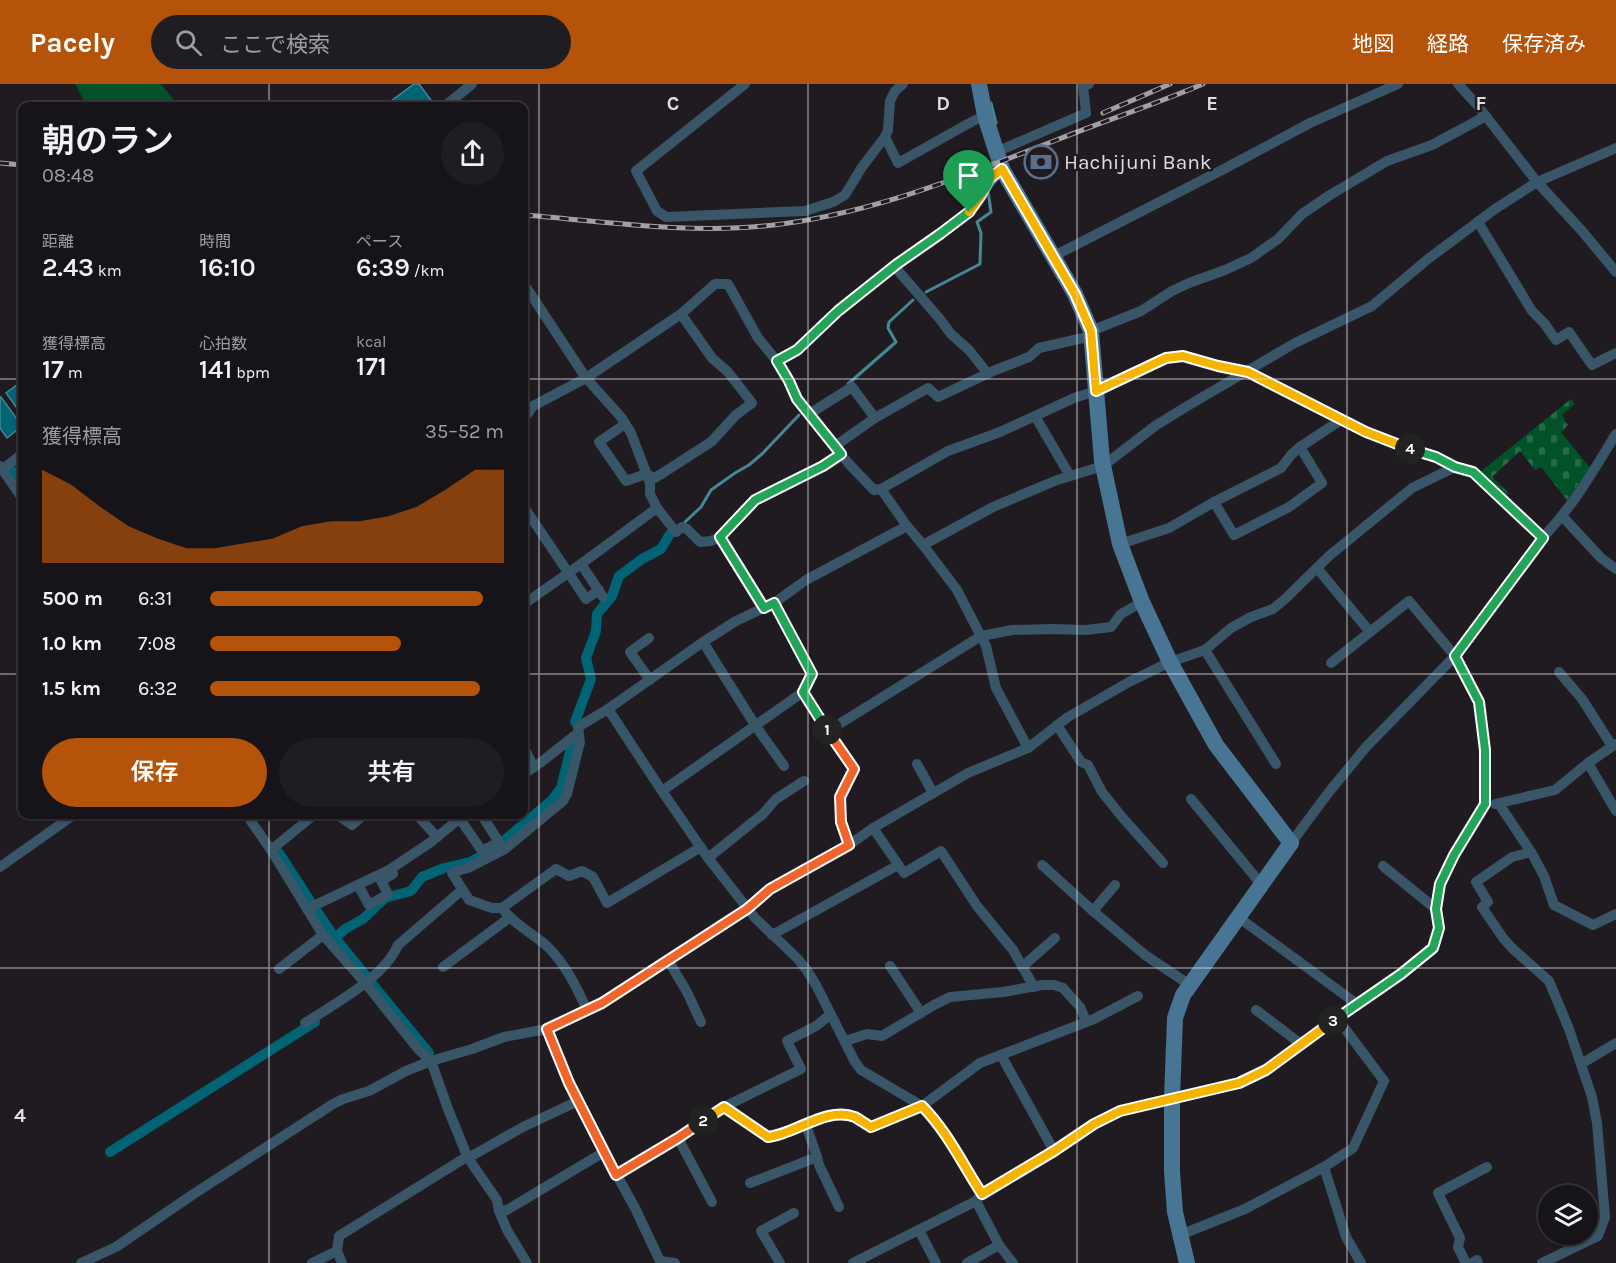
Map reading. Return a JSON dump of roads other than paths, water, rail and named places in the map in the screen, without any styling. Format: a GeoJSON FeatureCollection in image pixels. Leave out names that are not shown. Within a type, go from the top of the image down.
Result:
{"type":"FeatureCollection","features":[{"type":"Feature","properties":{"kind":"main road"},"geometry":{"type":"LineString","coordinates":[[979,84],[1002,169],[1075,294],[1092,333],[1103,466],[1120,544],[1142,602],[1170,662],[1215,745],[1291,843],[1183,995],[1175,1018],[1172,1172],[1175,1212],[1186,1263]]}},
{"type":"Feature","properties":{"kind":"street"},"geometry":{"type":"LineString","coordinates":[[450,102],[472,84]]}},
{"type":"Feature","properties":{"kind":"street"},"geometry":{"type":"LineString","coordinates":[[745,84],[636,171],[657,211],[666,217],[805,211],[833,202],[845,195],[862,167],[885,137],[888,130],[890,101],[903,84]]}},
{"type":"Feature","properties":{"kind":"street"},"geometry":{"type":"LineString","coordinates":[[996,152],[1086,113],[1083,86],[1089,84]]}},
{"type":"Feature","properties":{"kind":"street"},"geometry":{"type":"LineString","coordinates":[[1054,256],[1310,123],[1398,84]]}},
{"type":"Feature","properties":{"kind":"street"},"geometry":{"type":"LineString","coordinates":[[1458,84],[1538,182],[1616,272]]}},
{"type":"Feature","properties":{"kind":"street"},"geometry":{"type":"LineString","coordinates":[[885,137],[898,163],[986,116]]}},
{"type":"Feature","properties":{"kind":"street"},"geometry":{"type":"LineString","coordinates":[[528,290],[586,378],[631,433],[650,483],[650,494],[657,508],[676,532],[682,527],[700,542],[711,541],[720,537],[755,500],[823,466],[875,418],[928,388],[938,398],[1029,357],[1039,348],[1092,333],[1141,311],[1172,291],[1251,258],[1278,239],[1302,214],[1339,190],[1387,161],[1432,145],[1486,116]]}},
{"type":"Feature","properties":{"kind":"street"},"geometry":{"type":"LineString","coordinates":[[923,545],[983,512],[1057,480],[1103,466],[1155,426],[1295,344],[1372,306],[1428,259],[1538,182],[1616,148]]}},
{"type":"Feature","properties":{"kind":"street"},"geometry":{"type":"LineString","coordinates":[[777,361],[797,350],[838,311],[969,212],[989,179],[1002,169]]}},
{"type":"Feature","properties":{"kind":"street"},"geometry":{"type":"LineString","coordinates":[[1478,222],[1532,311],[1556,340],[1569,332],[1592,365],[1616,353]]}},
{"type":"Feature","properties":{"kind":"street"},"geometry":{"type":"LineString","coordinates":[[894,267],[988,374]]}},
{"type":"Feature","properties":{"kind":"street"},"geometry":{"type":"LineString","coordinates":[[528,413],[533,406],[586,378],[681,314],[715,284],[728,284],[758,338],[777,361],[797,399],[874,490],[882,489],[948,451],[1096,391],[1166,358],[1183,356],[1248,372],[1366,432],[1473,472],[1543,538]]}},
{"type":"Feature","properties":{"kind":"street"},"geometry":{"type":"LineString","coordinates":[[625,424],[599,442],[626,481],[646,474],[655,478],[711,442],[736,415],[752,403],[728,372],[712,358],[681,314]]}},
{"type":"Feature","properties":{"kind":"street"},"geometry":{"type":"LineString","coordinates":[[809,414],[852,387],[875,418]]}},
{"type":"Feature","properties":{"kind":"street"},"geometry":{"type":"LineString","coordinates":[[1035,416],[1070,476]]}},
{"type":"Feature","properties":{"kind":"street"},"geometry":{"type":"LineString","coordinates":[[1120,544],[1169,528],[1281,468],[1300,447],[1341,420]]}},
{"type":"Feature","properties":{"kind":"street"},"geometry":{"type":"LineString","coordinates":[[1291,843],[1366,747],[1455,656],[1562,516],[1616,434]]}},
{"type":"Feature","properties":{"kind":"street"},"geometry":{"type":"LineString","coordinates":[[1214,502],[1234,535],[1289,507],[1322,483],[1300,447]]}},
{"type":"Feature","properties":{"kind":"street"},"geometry":{"type":"LineString","coordinates":[[18,457],[1,468],[18,492]]}},
{"type":"Feature","properties":{"kind":"street"},"geometry":{"type":"LineString","coordinates":[[81,1263],[116,1247],[333,1104],[369,1091],[406,1071],[431,1061],[504,1037],[547,1029],[602,1003],[747,909],[770,889],[849,845],[873,828],[968,772],[1028,748],[1068,717],[1129,682],[1170,662],[1205,650],[1231,628],[1273,609],[1329,556],[1412,488],[1455,467]]}},
{"type":"Feature","properties":{"kind":"street"},"geometry":{"type":"LineString","coordinates":[[882,489],[907,526],[957,590],[986,646],[996,688],[1028,748]]}},
{"type":"Feature","properties":{"kind":"street"},"geometry":{"type":"LineString","coordinates":[[528,601],[657,508]]}},
{"type":"Feature","properties":{"kind":"street"},"geometry":{"type":"LineString","coordinates":[[528,513],[586,599],[601,594],[581,564]]}},
{"type":"Feature","properties":{"kind":"street"},"geometry":{"type":"LineString","coordinates":[[1562,516],[1601,558],[1616,569]]}},
{"type":"Feature","properties":{"kind":"street"},"geometry":{"type":"LineString","coordinates":[[701,847],[607,903],[592,877],[587,873],[582,871],[569,876],[556,869],[502,908],[492,908],[469,900],[452,873],[468,868],[505,849],[563,801],[567,794],[580,742],[578,727],[736,621],[774,603],[806,580],[907,526]]}},
{"type":"Feature","properties":{"kind":"street"},"geometry":{"type":"LineString","coordinates":[[720,537],[764,608]]}},
{"type":"Feature","properties":{"kind":"street"},"geometry":{"type":"LineString","coordinates":[[1317,568],[1370,632]]}},
{"type":"Feature","properties":{"kind":"street"},"geometry":{"type":"LineString","coordinates":[[853,1263],[875,1258],[919,1230],[979,1198],[1094,1124],[1120,1111],[1239,1083],[1266,1070],[1401,974],[1433,948],[1439,928],[1436,909],[1440,884],[1454,855],[1485,804],[1485,750],[1479,702],[1455,656],[1409,601],[1331,663]]}},
{"type":"Feature","properties":{"kind":"street"},"geometry":{"type":"LineString","coordinates":[[828,731],[981,636],[1012,630],[1086,630],[1111,627],[1121,614],[1142,602]]}},
{"type":"Feature","properties":{"kind":"street"},"geometry":{"type":"LineString","coordinates":[[662,791],[803,692],[812,674],[774,603]]}},
{"type":"Feature","properties":{"kind":"street"},"geometry":{"type":"LineString","coordinates":[[649,638],[630,652],[650,680]]}},
{"type":"Feature","properties":{"kind":"street"},"geometry":{"type":"LineString","coordinates":[[703,642],[755,725],[784,766]]}},
{"type":"Feature","properties":{"kind":"street"},"geometry":{"type":"LineString","coordinates":[[1205,650],[1276,764]]}},
{"type":"Feature","properties":{"kind":"street"},"geometry":{"type":"LineString","coordinates":[[1485,804],[1498,804],[1555,790],[1614,745],[1582,699],[1559,672]]}},
{"type":"Feature","properties":{"kind":"street"},"geometry":{"type":"LineString","coordinates":[[803,692],[854,769],[840,797],[841,822],[849,845]]}},
{"type":"Feature","properties":{"kind":"street"},"geometry":{"type":"LineString","coordinates":[[608,709],[708,858],[747,909],[806,969],[861,1070],[922,1106],[931,1115],[948,1139],[979,1198],[999,1245],[1013,1263]]}},
{"type":"Feature","properties":{"kind":"street"},"geometry":{"type":"LineString","coordinates":[[1057,725],[1081,762],[1088,765],[1102,792],[1163,863]]}},
{"type":"Feature","properties":{"kind":"street"},"geometry":{"type":"LineString","coordinates":[[528,771],[578,733]]}},
{"type":"Feature","properties":{"kind":"street"},"geometry":{"type":"LineString","coordinates":[[528,756],[534,767]]}},
{"type":"Feature","properties":{"kind":"street"},"geometry":{"type":"LineString","coordinates":[[917,764],[933,793]]}},
{"type":"Feature","properties":{"kind":"street"},"geometry":{"type":"LineString","coordinates":[[1588,764],[1616,811]]}},
{"type":"Feature","properties":{"kind":"street"},"geometry":{"type":"LineString","coordinates":[[708,858],[763,814],[776,799],[804,781]]}},
{"type":"Feature","properties":{"kind":"street"},"geometry":{"type":"LineString","coordinates":[[1191,799],[1262,884]]}},
{"type":"Feature","properties":{"kind":"street"},"geometry":{"type":"LineString","coordinates":[[1498,804],[1531,852],[1544,876],[1554,905],[1593,925],[1616,914]]}},
{"type":"Feature","properties":{"kind":"street"},"geometry":{"type":"LineString","coordinates":[[0,867],[68,819]]}},
{"type":"Feature","properties":{"kind":"street"},"geometry":{"type":"LineString","coordinates":[[249,819],[323,935],[418,1049],[431,1061],[468,1157],[497,1200],[507,1230],[527,1263]]}},
{"type":"Feature","properties":{"kind":"street"},"geometry":{"type":"LineString","coordinates":[[271,850],[309,819]]}},
{"type":"Feature","properties":{"kind":"street"},"geometry":{"type":"LineString","coordinates":[[343,819],[352,825],[359,819]]}},
{"type":"Feature","properties":{"kind":"street"},"geometry":{"type":"LineString","coordinates":[[421,819],[437,837]]}},
{"type":"Feature","properties":{"kind":"street"},"geometry":{"type":"LineString","coordinates":[[307,909],[389,870],[460,819]]}},
{"type":"Feature","properties":{"kind":"street"},"geometry":{"type":"LineString","coordinates":[[463,819],[482,851],[500,842],[484,819]]}},
{"type":"Feature","properties":{"kind":"street"},"geometry":{"type":"LineString","coordinates":[[873,828],[904,873],[941,851],[977,906],[1006,941],[1034,987]]}},
{"type":"Feature","properties":{"kind":"street"},"geometry":{"type":"LineString","coordinates":[[1531,852],[1512,857],[1476,882],[1488,902],[1482,907],[1503,938],[1549,981],[1569,1029],[1592,1097],[1597,1123],[1605,1217],[1598,1236],[1542,1263]]}},
{"type":"Feature","properties":{"kind":"street"},"geometry":{"type":"LineString","coordinates":[[358,885],[369,905],[388,894],[381,881],[410,864],[406,858]]}},
{"type":"Feature","properties":{"kind":"street"},"geometry":{"type":"LineString","coordinates":[[1042,864],[1144,955],[1190,985]]}},
{"type":"Feature","properties":{"kind":"street"},"geometry":{"type":"LineString","coordinates":[[772,935],[898,865]]}},
{"type":"Feature","properties":{"kind":"street"},"geometry":{"type":"LineString","coordinates":[[1383,866],[1436,909]]}},
{"type":"Feature","properties":{"kind":"street"},"geometry":{"type":"LineString","coordinates":[[1093,911],[1115,885]]}},
{"type":"Feature","properties":{"kind":"street"},"geometry":{"type":"LineString","coordinates":[[305,1023],[366,984],[394,956],[398,945],[462,890]]}},
{"type":"Feature","properties":{"kind":"street"},"geometry":{"type":"LineString","coordinates":[[502,908],[509,918],[548,947],[571,975],[587,1010]]}},
{"type":"Feature","properties":{"kind":"street"},"geometry":{"type":"LineString","coordinates":[[1238,917],[1357,1004]]}},
{"type":"Feature","properties":{"kind":"street"},"geometry":{"type":"LineString","coordinates":[[443,967],[509,918]]}},
{"type":"Feature","properties":{"kind":"street"},"geometry":{"type":"LineString","coordinates":[[279,969],[323,935]]}},
{"type":"Feature","properties":{"kind":"street"},"geometry":{"type":"LineString","coordinates":[[1022,966],[1055,938]]}},
{"type":"Feature","properties":{"kind":"street"},"geometry":{"type":"LineString","coordinates":[[668,960],[701,1022]]}},
{"type":"Feature","properties":{"kind":"street"},"geometry":{"type":"LineString","coordinates":[[890,966],[921,1013]]}},
{"type":"Feature","properties":{"kind":"street"},"geometry":{"type":"LineString","coordinates":[[845,1041],[867,1034],[882,1036],[950,997],[1003,993],[1042,985],[1063,988],[1080,1007],[1086,1021]]}},
{"type":"Feature","properties":{"kind":"street"},"geometry":{"type":"LineString","coordinates":[[724,1107],[768,1137],[837,1114],[855,1118],[871,1127],[922,1106],[980,1063],[1094,1019],[1138,996]]}},
{"type":"Feature","properties":{"kind":"street"},"geometry":{"type":"LineString","coordinates":[[1256,1010],[1300,1044]]}},
{"type":"Feature","properties":{"kind":"street"},"geometry":{"type":"LineString","coordinates":[[616,1175],[724,1107],[801,1069],[788,1041],[816,1026],[831,1014]]}},
{"type":"Feature","properties":{"kind":"street"},"geometry":{"type":"LineString","coordinates":[[1180,1235],[1245,1209],[1324,1167],[1353,1148],[1384,1081],[1337,1018]]}},
{"type":"Feature","properties":{"kind":"street"},"geometry":{"type":"LineString","coordinates":[[547,1029],[578,1101],[634,1208],[658,1262],[675,1263]]}},
{"type":"Feature","properties":{"kind":"street"},"geometry":{"type":"LineString","coordinates":[[1581,1064],[1616,1043]]}},
{"type":"Feature","properties":{"kind":"street"},"geometry":{"type":"LineString","coordinates":[[1001,1055],[1054,1151]]}},
{"type":"Feature","properties":{"kind":"street"},"geometry":{"type":"LineString","coordinates":[[342,1263],[337,1251],[339,1236],[468,1157],[578,1101]]}},
{"type":"Feature","properties":{"kind":"street"},"geometry":{"type":"LineString","coordinates":[[806,1125],[819,1165],[839,1207]]}},
{"type":"Feature","properties":{"kind":"street"},"geometry":{"type":"LineString","coordinates":[[678,1138],[712,1202]]}},
{"type":"Feature","properties":{"kind":"street"},"geometry":{"type":"LineString","coordinates":[[499,1211],[507,1210],[604,1152]]}},
{"type":"Feature","properties":{"kind":"street"},"geometry":{"type":"LineString","coordinates":[[750,1183],[817,1157]]}},
{"type":"Feature","properties":{"kind":"street"},"geometry":{"type":"LineString","coordinates":[[1324,1167],[1346,1237],[1361,1263]]}},
{"type":"Feature","properties":{"kind":"street"},"geometry":{"type":"LineString","coordinates":[[1466,1263],[1458,1247],[1460,1238],[1438,1193],[1487,1167]]}},
{"type":"Feature","properties":{"kind":"street"},"geometry":{"type":"LineString","coordinates":[[780,1263],[761,1231],[794,1213]]}},
{"type":"Feature","properties":{"kind":"street"},"geometry":{"type":"LineString","coordinates":[[919,1230],[936,1263]]}},
{"type":"Feature","properties":{"kind":"street"},"geometry":{"type":"LineString","coordinates":[[967,1263],[999,1245]]}},
{"type":"Feature","properties":{"kind":"street"},"geometry":{"type":"LineString","coordinates":[[312,1263],[337,1251]]}},
{"type":"Feature","properties":{"kind":"street"},"geometry":{"type":"LineString","coordinates":[[1472,1263],[1477,1260],[1478,1263]]}},
{"type":"Feature","properties":{"kind":"water"},"geometry":{"type":"Polygon","coordinates":[[[414,84],[419,84],[431,100],[428,102],[390,102],[414,84]]]}},
{"type":"Feature","properties":{"kind":"water"},"geometry":{"type":"Polygon","coordinates":[[[18,384],[18,410],[6,393],[18,384]]]}},
{"type":"Feature","properties":{"kind":"water"},"geometry":{"type":"Polygon","coordinates":[[[1,397],[18,420],[18,429],[7,438],[0,428],[1,397]]]}},
{"type":"Feature","properties":{"kind":"waterway"},"geometry":{"type":"LineString","coordinates":[[991,103],[996,123]]}},
{"type":"Feature","properties":{"kind":"waterway"},"geometry":{"type":"LineString","coordinates":[[926,292],[980,264],[981,233],[977,222],[991,212],[988,191],[997,179]]}},
{"type":"Feature","properties":{"kind":"waterway"},"geometry":{"type":"LineString","coordinates":[[848,384],[896,342],[888,328],[889,322],[913,300]]}},
{"type":"Feature","properties":{"kind":"waterway"},"geometry":{"type":"LineString","coordinates":[[685,522],[701,507],[711,490],[749,465],[799,415]]}},
{"type":"Feature","properties":{"kind":"waterway"},"geometry":{"type":"LineString","coordinates":[[10,468],[18,480]]}},
{"type":"Feature","properties":{"kind":"waterway"},"geometry":{"type":"LineString","coordinates":[[575,722],[591,679],[586,658],[596,631],[597,614],[612,596],[619,576],[642,559],[661,549],[670,534]]}},
{"type":"Feature","properties":{"kind":"waterway"},"geometry":{"type":"LineString","coordinates":[[492,849],[552,800],[561,788],[572,744]]}},
{"type":"Feature","properties":{"kind":"waterway"},"geometry":{"type":"LineString","coordinates":[[279,853],[310,901]]}},
{"type":"Feature","properties":{"kind":"waterway"},"geometry":{"type":"LineString","coordinates":[[335,938],[345,929],[363,919],[385,898],[411,891],[422,877],[479,857]]}},
{"type":"Feature","properties":{"kind":"waterway"},"geometry":{"type":"LineString","coordinates":[[316,910],[366,976]]}},
{"type":"Feature","properties":{"kind":"waterway"},"geometry":{"type":"LineString","coordinates":[[373,985],[429,1053]]}},
{"type":"Feature","properties":{"kind":"waterway"},"geometry":{"type":"LineString","coordinates":[[110,1152],[315,1022]]}},
{"type":"Feature","properties":{"kind":"railway"},"geometry":{"type":"LineString","coordinates":[[1103,113],[1170,84]]}},
{"type":"Feature","properties":{"kind":"railway"},"geometry":{"type":"LineString","coordinates":[[528,215],[674,228],[734,228],[802,221],[914,193],[1203,84]]}},
{"type":"Feature","properties":{"kind":"railway"},"geometry":{"type":"LineString","coordinates":[[0,163],[18,165]]}},
{"type":"Feature","properties":{"kind":"place","name":"Hachijuni Bank"},"geometry":{"type":"Point","coordinates":[1041,162]}}]}
